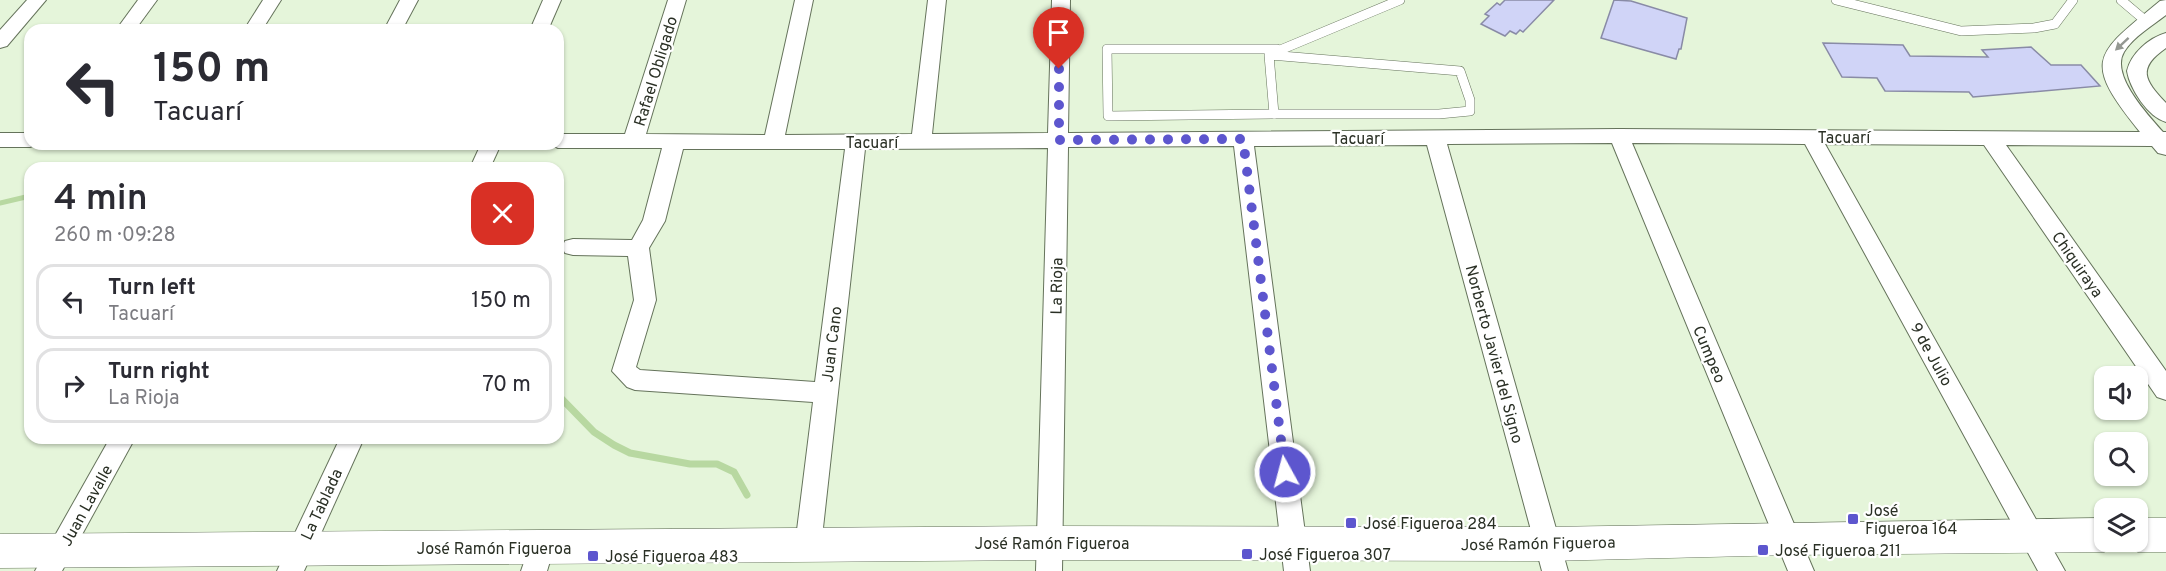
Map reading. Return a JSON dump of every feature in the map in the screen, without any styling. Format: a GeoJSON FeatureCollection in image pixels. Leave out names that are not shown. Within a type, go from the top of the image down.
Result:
{"type":"FeatureCollection","features":[{"type":"Feature","properties":{"kind":"main road","name":"José Ramón Figueroa"},"geometry":{"type":"LineString","coordinates":[[0,551],[54,561],[538,560],[808,546],[1050,557],[1551,557],[1787,538],[2094,535]]}},
{"type":"Feature","properties":{"kind":"main road"},"geometry":{"type":"LineString","coordinates":[[2148,535],[2166,535]]}},
{"type":"Feature","properties":{"kind":"street"},"geometry":{"type":"LineString","coordinates":[[0,42],[37,0]]}},
{"type":"Feature","properties":{"kind":"street"},"geometry":{"type":"LineString","coordinates":[[130,24],[148,0]]}},
{"type":"Feature","properties":{"kind":"street"},"geometry":{"type":"LineString","coordinates":[[257,24],[272,0]]}},
{"type":"Feature","properties":{"kind":"street"},"geometry":{"type":"LineString","coordinates":[[396,24],[409,0]]}},
{"type":"Feature","properties":{"kind":"street"},"geometry":{"type":"LineString","coordinates":[[542,24],[552,0]]}},
{"type":"Feature","properties":{"kind":"street","name":"Rafael Obligado"},"geometry":{"type":"LineString","coordinates":[[633,142],[677,0]]}},
{"type":"Feature","properties":{"kind":"street"},"geometry":{"type":"LineString","coordinates":[[774,141],[804,0]]}},
{"type":"Feature","properties":{"kind":"street"},"geometry":{"type":"LineString","coordinates":[[921,141],[937,0]]}},
{"type":"Feature","properties":{"kind":"street","name":"La Rioja"},"geometry":{"type":"LineString","coordinates":[[1050,557],[1061,0]]}},
{"type":"Feature","properties":{"kind":"street"},"geometry":{"type":"LineString","coordinates":[[2163,142],[2118,86],[2110,68],[2110,58],[2116,48],[2166,5]]}},
{"type":"Feature","properties":{"kind":"street"},"geometry":{"type":"LineString","coordinates":[[2166,39],[2141,59],[2137,70],[2141,85],[2166,115]]}},
{"type":"Feature","properties":{"kind":"street","name":"Tacuarí"},"geometry":{"type":"LineString","coordinates":[[564,141],[674,143],[1619,136],[1990,138],[2163,142]]}},
{"type":"Feature","properties":{"kind":"street","name":"Cumpeo"},"geometry":{"type":"LineString","coordinates":[[1619,136],[1801,571]]}},
{"type":"Feature","properties":{"kind":"street","name":"Norberto Javier del Signo"},"geometry":{"type":"LineString","coordinates":[[1435,137],[1551,557]]}},
{"type":"Feature","properties":{"kind":"street","name":"9 de Julio"},"geometry":{"type":"LineString","coordinates":[[1811,137],[2052,571]]}},
{"type":"Feature","properties":{"kind":"street","name":"Chiquiraya"},"geometry":{"type":"LineString","coordinates":[[1990,138],[2166,390]]}},
{"type":"Feature","properties":{"kind":"street"},"geometry":{"type":"LineString","coordinates":[[1243,139],[1296,557]]}},
{"type":"Feature","properties":{"kind":"street"},"geometry":{"type":"LineString","coordinates":[[0,141],[24,140]]}},
{"type":"Feature","properties":{"kind":"street","name":"Juan Cano"},"geometry":{"type":"LineString","coordinates":[[808,546],[856,142]]}},
{"type":"Feature","properties":{"kind":"street"},"geometry":{"type":"LineString","coordinates":[[674,143],[654,220],[638,248],[645,300],[625,361],[624,371],[635,380],[825,393]]}},
{"type":"Feature","properties":{"kind":"street"},"geometry":{"type":"LineString","coordinates":[[573,247],[638,248]]}},
{"type":"Feature","properties":{"kind":"street","name":"Juan Lavalle"},"geometry":{"type":"LineString","coordinates":[[54,561],[120,444]]}},
{"type":"Feature","properties":{"kind":"street","name":"La Tablada"},"geometry":{"type":"LineString","coordinates":[[295,560],[349,444]]}},
{"type":"Feature","properties":{"kind":"lane"},"geometry":{"type":"LineString","coordinates":[[1269,55],[1400,0]]}},
{"type":"Feature","properties":{"kind":"lane"},"geometry":{"type":"LineString","coordinates":[[1836,0],[1961,31],[2034,28],[2055,24],[2073,0]]}},
{"type":"Feature","properties":{"kind":"lane"},"geometry":{"type":"LineString","coordinates":[[2121,0],[2146,22]]}},
{"type":"Feature","properties":{"kind":"lane"},"geometry":{"type":"LineString","coordinates":[[1269,55],[1460,71],[1470,100],[1470,111],[1439,114],[1108,116],[1107,49],[1282,50]]}},
{"type":"Feature","properties":{"kind":"lane"},"geometry":{"type":"LineString","coordinates":[[1269,55],[1274,114]]}},
{"type":"Feature","properties":{"kind":"building"},"geometry":{"type":"Polygon","coordinates":[[[1505,0],[1554,0],[1523,32],[1520,30],[1516,34],[1510,31],[1505,36],[1481,24],[1489,16],[1485,14],[1497,3],[1500,5],[1505,0]]]}},
{"type":"Feature","properties":{"kind":"building"},"geometry":{"type":"Polygon","coordinates":[[[1614,0],[1631,1],[1687,18],[1681,49],[1676,59],[1601,38],[1614,0]]]}},
{"type":"Feature","properties":{"kind":"building"},"geometry":{"type":"Polygon","coordinates":[[[1823,43],[1903,45],[1910,56],[1988,57],[1982,50],[2031,47],[2051,65],[2081,65],[2100,86],[1973,97],[1969,92],[1885,91],[1877,78],[1842,77],[1823,43]]]}},
{"type":"Feature","properties":{"kind":"waterway"},"geometry":{"type":"LineString","coordinates":[[0,203],[24,197]]}},
{"type":"Feature","properties":{"kind":"waterway"},"geometry":{"type":"LineString","coordinates":[[564,401],[594,432],[614,445],[630,453],[690,464],[717,464],[734,472],[747,495]]}},
{"type":"Feature","properties":{"kind":"place","name":"José Figueroa 164"},"geometry":{"type":"Point","coordinates":[1853,519]}},
{"type":"Feature","properties":{"kind":"place","name":"José Figueroa 284"},"geometry":{"type":"Point","coordinates":[1351,523]}},
{"type":"Feature","properties":{"kind":"place","name":"José Figueroa 211"},"geometry":{"type":"Point","coordinates":[1763,550]}},
{"type":"Feature","properties":{"kind":"place","name":"José Figueroa 307"},"geometry":{"type":"Point","coordinates":[1247,554]}},
{"type":"Feature","properties":{"kind":"place","name":"José Figueroa 483"},"geometry":{"type":"Point","coordinates":[593,556]}},
{"type":"Feature","properties":{"kind":"route"},"geometry":{"type":"LineString","coordinates":[[1059,69],[1059,140],[1243,139],[1285,472]]}}]}
